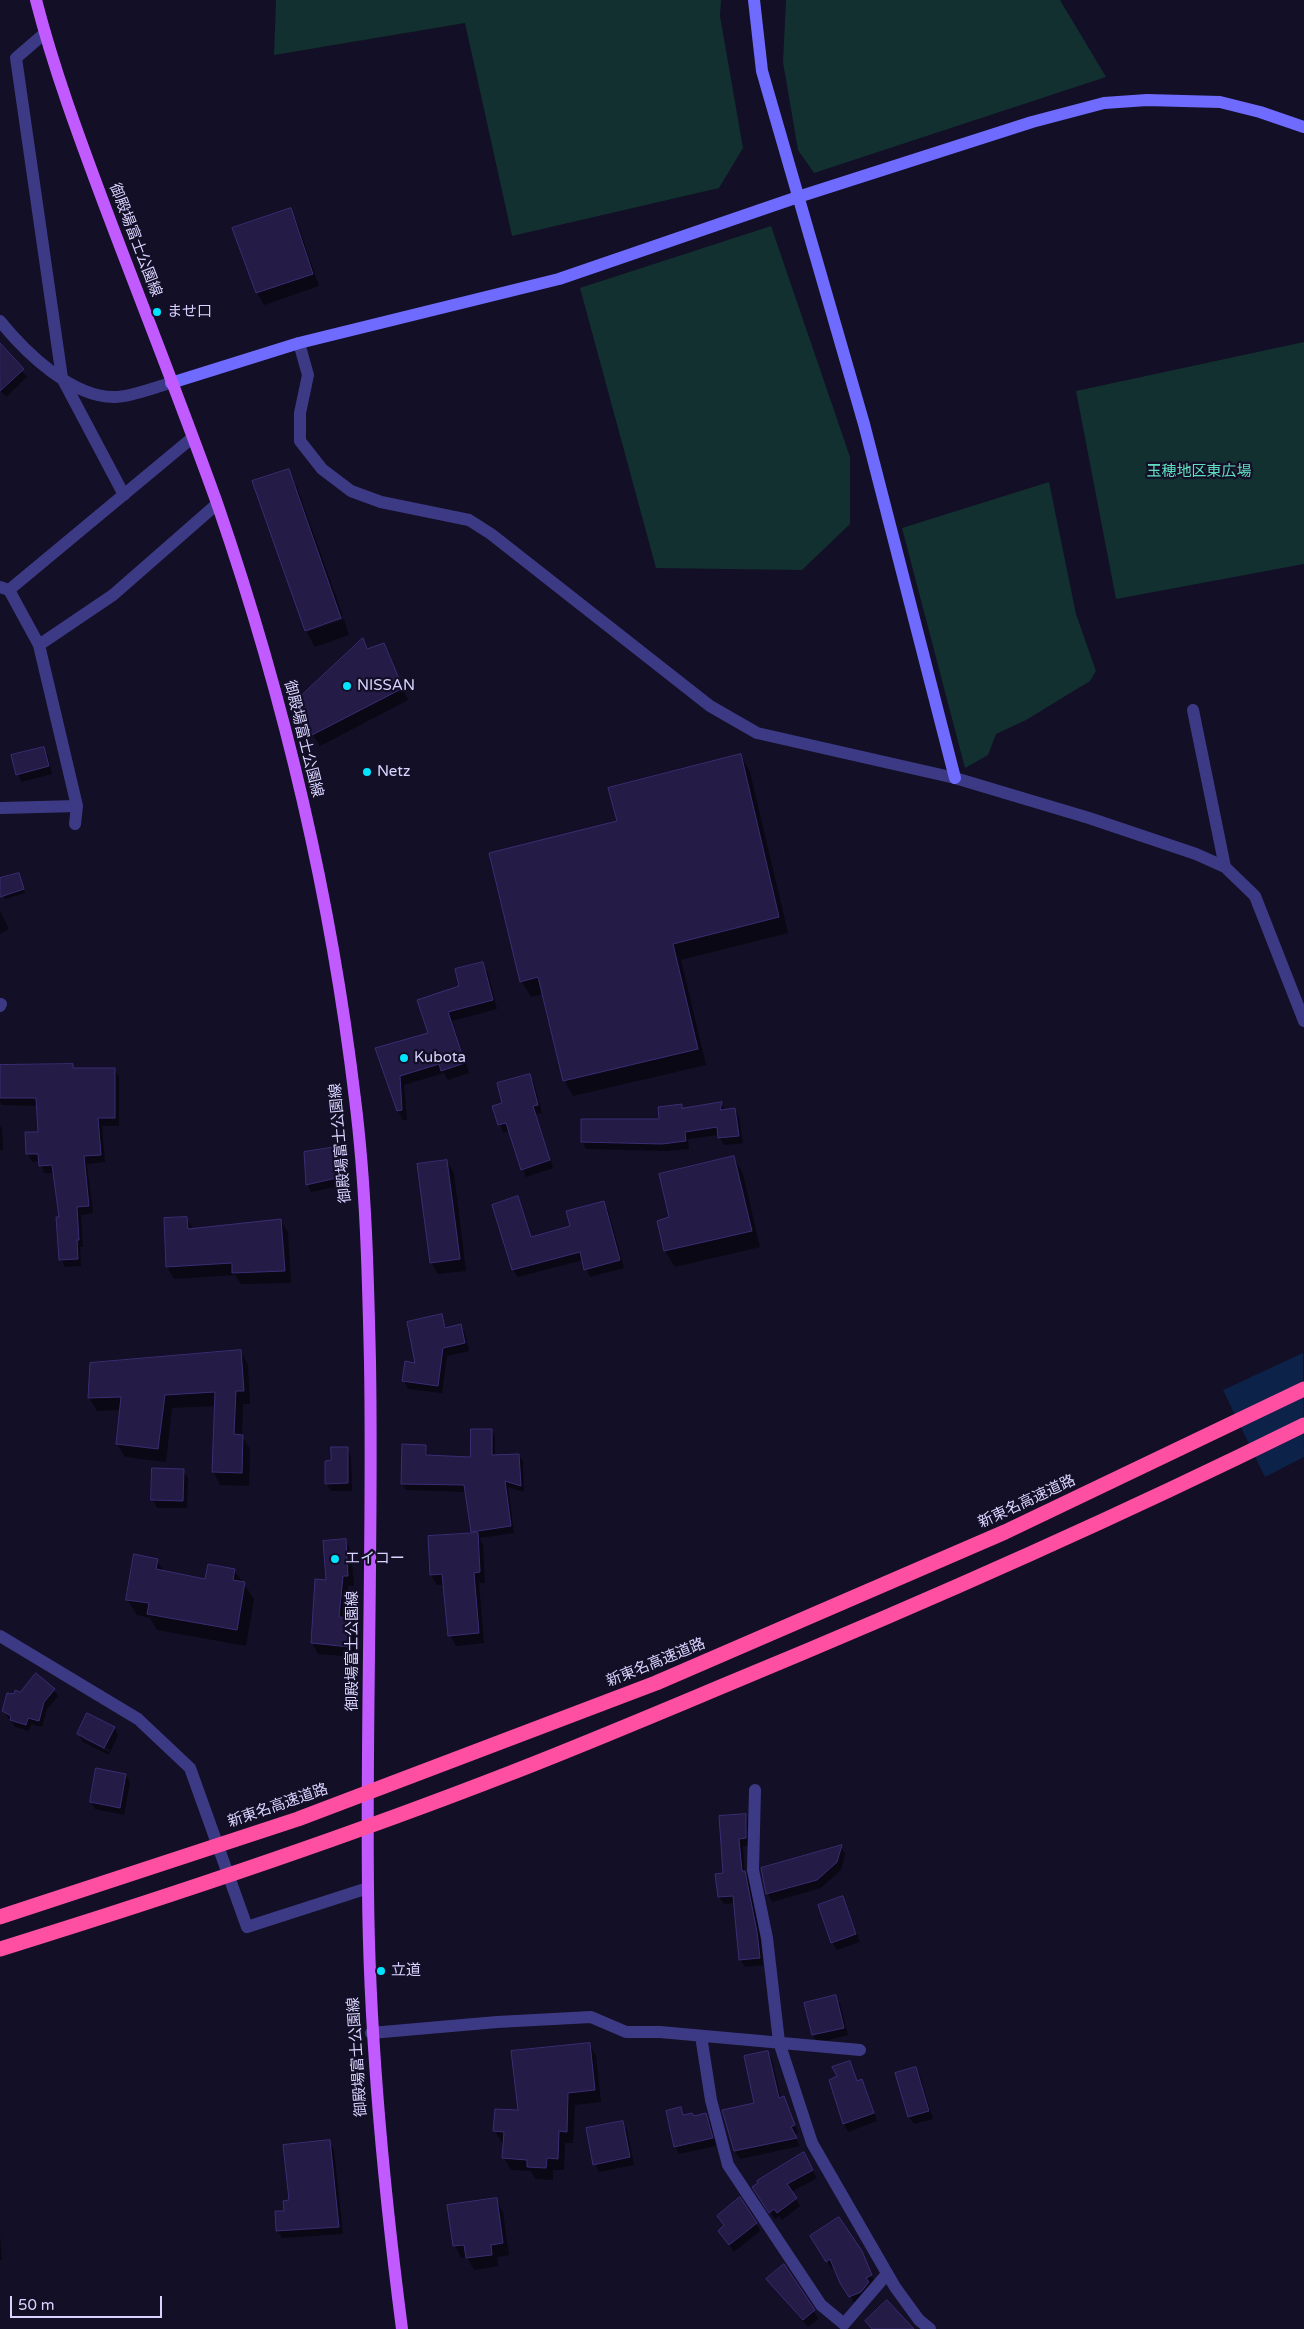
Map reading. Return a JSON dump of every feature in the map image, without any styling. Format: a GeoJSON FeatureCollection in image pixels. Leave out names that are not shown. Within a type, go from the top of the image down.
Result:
{"type":"FeatureCollection","features":[{"type":"Feature","properties":{"kind":"highway","name":"新東名高速道路"},"geometry":{"type":"LineString","coordinates":[[0,1917],[298,1819],[656,1683],[1005,1532],[1304,1389]]}},
{"type":"Feature","properties":{"kind":"highway"},"geometry":{"type":"LineString","coordinates":[[0,1949],[129,1909],[298,1852],[509,1774],[846,1635],[1018,1560],[1216,1468],[1304,1424]]}},
{"type":"Feature","properties":{"kind":"main road","name":"御殿場富士公園線"},"geometry":{"type":"LineString","coordinates":[[36,0],[44,33],[76,128],[217,504],[257,625],[307,819],[333,950],[356,1103],[368,1263],[371,1449],[368,1888],[372,2033],[385,2198],[402,2329]]}},
{"type":"Feature","properties":{"kind":"street"},"geometry":{"type":"LineString","coordinates":[[754,0],[762,71],[864,424],[955,778]]}},
{"type":"Feature","properties":{"kind":"street"},"geometry":{"type":"LineString","coordinates":[[44,33],[16,58],[62,378],[124,495]]}},
{"type":"Feature","properties":{"kind":"street"},"geometry":{"type":"LineString","coordinates":[[0,321],[35,358],[83,392],[116,397],[299,344],[559,279],[798,197],[1032,122],[1104,103],[1147,100],[1220,102],[1260,112],[1304,127]]}},
{"type":"Feature","properties":{"kind":"street"},"geometry":{"type":"LineString","coordinates":[[299,344],[308,375],[300,413],[300,441],[322,469],[351,490],[381,502],[469,520],[491,534],[710,706],[757,732],[955,778],[1089,818],[1196,854],[1225,866],[1255,896],[1304,1021]]}},
{"type":"Feature","properties":{"kind":"street"},"geometry":{"type":"LineString","coordinates":[[75,824],[78,806],[39,645],[5,588],[124,495],[192,438]]}},
{"type":"Feature","properties":{"kind":"street"},"geometry":{"type":"LineString","coordinates":[[39,645],[113,595],[217,504]]}},
{"type":"Feature","properties":{"kind":"street"},"geometry":{"type":"LineString","coordinates":[[1193,710],[1225,866]]}},
{"type":"Feature","properties":{"kind":"street"},"geometry":{"type":"LineString","coordinates":[[1,808],[78,806]]}},
{"type":"Feature","properties":{"kind":"street"},"geometry":{"type":"LineString","coordinates":[[0,1636],[138,1719],[190,1768],[247,1927],[368,1888]]}},
{"type":"Feature","properties":{"kind":"street"},"geometry":{"type":"LineString","coordinates":[[755,1790],[753,1870],[767,1938],[779,2042],[812,2143],[887,2274],[919,2320],[930,2329]]}},
{"type":"Feature","properties":{"kind":"street"},"geometry":{"type":"LineString","coordinates":[[372,2033],[591,2016],[626,2032],[779,2042],[860,2050]]}},
{"type":"Feature","properties":{"kind":"street"},"geometry":{"type":"LineString","coordinates":[[701,2036],[711,2100],[728,2165],[821,2305],[844,2324],[887,2274]]}},
{"type":"Feature","properties":{"kind":"green space"},"geometry":{"type":"Polygon","coordinates":[[[276,0],[721,0],[720,16],[743,148],[719,188],[512,236],[465,23],[274,55],[276,0]]]}},
{"type":"Feature","properties":{"kind":"green space"},"geometry":{"type":"Polygon","coordinates":[[[786,0],[1060,0],[1106,77],[814,173],[798,150],[783,62],[786,0]]]}},
{"type":"Feature","properties":{"kind":"green space"},"geometry":{"type":"Polygon","coordinates":[[[771,226],[850,457],[850,524],[802,570],[656,568],[580,288],[771,226]]]}},
{"type":"Feature","properties":{"kind":"green space","name":"玉穂地区東広場"},"geometry":{"type":"Polygon","coordinates":[[[1304,342],[1304,564],[1116,599],[1076,391],[1304,342]]]}},
{"type":"Feature","properties":{"kind":"green space"},"geometry":{"type":"Polygon","coordinates":[[[1049,482],[1076,614],[1096,671],[1090,681],[1026,720],[996,734],[988,755],[965,768],[902,528],[1049,482]]]}},
{"type":"Feature","properties":{"kind":"water"},"geometry":{"type":"Polygon","coordinates":[[[1303,1353],[1304,1457],[1265,1477],[1223,1390],[1303,1353]]]}},
{"type":"Feature","properties":{"kind":"building"},"geometry":{"type":"Polygon","coordinates":[[[291,208],[313,274],[256,293],[232,228],[291,208]]]}},
{"type":"Feature","properties":{"kind":"building"},"geometry":{"type":"Polygon","coordinates":[[[0,343],[24,369],[0,391],[0,343]]]}},
{"type":"Feature","properties":{"kind":"building"},"geometry":{"type":"Polygon","coordinates":[[[289,469],[341,618],[305,631],[252,481],[289,469]]]}},
{"type":"Feature","properties":{"kind":"building"},"geometry":{"type":"Polygon","coordinates":[[[363,638],[367,649],[384,643],[403,688],[312,735],[300,697],[363,638]]]}},
{"type":"Feature","properties":{"kind":"building"},"geometry":{"type":"Polygon","coordinates":[[[44,747],[49,766],[16,775],[11,755],[44,747]]]}},
{"type":"Feature","properties":{"kind":"building"},"geometry":{"type":"Polygon","coordinates":[[[741,754],[779,917],[673,944],[698,1049],[563,1081],[538,977],[520,982],[489,853],[617,821],[608,788],[741,754]]]}},
{"type":"Feature","properties":{"kind":"building"},"geometry":{"type":"Polygon","coordinates":[[[19,873],[24,889],[0,897],[0,878],[19,873]]]}},
{"type":"Feature","properties":{"kind":"building"},"geometry":{"type":"Polygon","coordinates":[[[483,962],[493,1000],[448,1012],[465,1063],[441,1071],[439,1064],[400,1076],[402,1110],[397,1111],[375,1048],[428,1033],[417,1000],[459,986],[455,969],[483,962]]]}},
{"type":"Feature","properties":{"kind":"building"},"geometry":{"type":"Polygon","coordinates":[[[73,1064],[73,1068],[115,1068],[115,1118],[98,1118],[101,1155],[84,1156],[89,1206],[77,1207],[78,1259],[59,1260],[56,1217],[59,1217],[52,1165],[39,1166],[38,1154],[26,1154],[25,1132],[38,1132],[36,1098],[0,1098],[0,1065],[73,1064]]]}},
{"type":"Feature","properties":{"kind":"building"},"geometry":{"type":"Polygon","coordinates":[[[530,1074],[538,1105],[533,1106],[550,1160],[521,1170],[506,1123],[498,1125],[492,1106],[502,1103],[497,1083],[530,1074]]]}},
{"type":"Feature","properties":{"kind":"building"},"geometry":{"type":"Polygon","coordinates":[[[722,1102],[720,1110],[735,1108],[739,1136],[718,1138],[717,1127],[685,1132],[686,1141],[662,1144],[581,1142],[581,1119],[659,1119],[658,1107],[682,1104],[682,1108],[722,1102]]]}},
{"type":"Feature","properties":{"kind":"building"},"geometry":{"type":"Polygon","coordinates":[[[336,1147],[341,1177],[306,1185],[304,1152],[336,1147]]]}},
{"type":"Feature","properties":{"kind":"building"},"geometry":{"type":"Polygon","coordinates":[[[734,1156],[752,1231],[664,1251],[657,1221],[669,1217],[659,1174],[734,1156]]]}},
{"type":"Feature","properties":{"kind":"building"},"geometry":{"type":"Polygon","coordinates":[[[447,1160],[460,1259],[430,1263],[417,1164],[447,1160]]]}},
{"type":"Feature","properties":{"kind":"building"},"geometry":{"type":"Polygon","coordinates":[[[518,1196],[531,1237],[570,1226],[566,1211],[604,1201],[620,1260],[584,1270],[580,1252],[512,1270],[492,1205],[518,1196]]]}},
{"type":"Feature","properties":{"kind":"building"},"geometry":{"type":"Polygon","coordinates":[[[187,1217],[188,1229],[281,1219],[285,1271],[232,1273],[232,1263],[166,1267],[164,1218],[187,1217]]]}},
{"type":"Feature","properties":{"kind":"building"},"geometry":{"type":"Polygon","coordinates":[[[442,1314],[445,1328],[461,1324],[465,1343],[443,1348],[438,1386],[402,1381],[405,1361],[415,1363],[407,1322],[442,1314]]]}},
{"type":"Feature","properties":{"kind":"building"},"geometry":{"type":"Polygon","coordinates":[[[241,1350],[244,1391],[236,1391],[234,1434],[243,1435],[242,1473],[212,1472],[215,1392],[165,1395],[158,1449],[116,1444],[121,1397],[88,1398],[90,1363],[241,1350]]]}},
{"type":"Feature","properties":{"kind":"building"},"geometry":{"type":"Polygon","coordinates":[[[471,1429],[492,1429],[492,1455],[519,1454],[521,1486],[505,1481],[511,1526],[471,1532],[464,1485],[401,1484],[402,1444],[426,1445],[426,1455],[470,1457],[471,1429]]]}},
{"type":"Feature","properties":{"kind":"building"},"geometry":{"type":"Polygon","coordinates":[[[331,1447],[348,1447],[348,1483],[325,1484],[325,1461],[331,1460],[331,1447]]]}},
{"type":"Feature","properties":{"kind":"building"},"geometry":{"type":"Polygon","coordinates":[[[152,1468],[184,1469],[183,1501],[151,1500],[152,1468]]]}},
{"type":"Feature","properties":{"kind":"building"},"geometry":{"type":"Polygon","coordinates":[[[478,1533],[480,1572],[474,1573],[479,1633],[448,1636],[442,1574],[430,1575],[428,1536],[478,1533]]]}},
{"type":"Feature","properties":{"kind":"building"},"geometry":{"type":"Polygon","coordinates":[[[346,1539],[348,1576],[343,1576],[339,1617],[350,1618],[349,1647],[311,1643],[315,1579],[326,1580],[323,1541],[346,1539]]]}},
{"type":"Feature","properties":{"kind":"building"},"geometry":{"type":"Polygon","coordinates":[[[134,1554],[158,1559],[156,1569],[205,1579],[208,1564],[235,1569],[233,1580],[245,1582],[237,1630],[147,1614],[149,1603],[126,1600],[134,1554]]]}},
{"type":"Feature","properties":{"kind":"building"},"geometry":{"type":"Polygon","coordinates":[[[36,1673],[55,1689],[44,1702],[39,1721],[28,1718],[26,1725],[10,1720],[11,1716],[2,1711],[7,1693],[14,1694],[15,1690],[20,1692],[36,1673]]]}},
{"type":"Feature","properties":{"kind":"building"},"geometry":{"type":"Polygon","coordinates":[[[87,1713],[115,1727],[104,1748],[77,1734],[87,1713]]]}},
{"type":"Feature","properties":{"kind":"building"},"geometry":{"type":"Polygon","coordinates":[[[96,1768],[126,1774],[120,1808],[90,1802],[96,1768]]]}},
{"type":"Feature","properties":{"kind":"building"},"geometry":{"type":"Polygon","coordinates":[[[746,1814],[746,1838],[739,1839],[742,1871],[745,1871],[760,1958],[739,1960],[733,1896],[718,1897],[715,1874],[723,1873],[719,1816],[746,1814]]]}},
{"type":"Feature","properties":{"kind":"building"},"geometry":{"type":"Polygon","coordinates":[[[842,1845],[837,1862],[817,1880],[766,1894],[761,1868],[842,1845]]]}},
{"type":"Feature","properties":{"kind":"building"},"geometry":{"type":"Polygon","coordinates":[[[843,1896],[856,1934],[831,1943],[818,1905],[843,1896]]]}},
{"type":"Feature","properties":{"kind":"building"},"geometry":{"type":"Polygon","coordinates":[[[836,1995],[844,2028],[812,2035],[804,2003],[836,1995]]]}},
{"type":"Feature","properties":{"kind":"building"},"geometry":{"type":"Polygon","coordinates":[[[590,2043],[595,2090],[568,2093],[567,2132],[559,2131],[558,2159],[547,2158],[546,2168],[527,2167],[527,2160],[502,2158],[504,2132],[493,2131],[495,2109],[518,2110],[511,2051],[590,2043]]]}},
{"type":"Feature","properties":{"kind":"building"},"geometry":{"type":"Polygon","coordinates":[[[768,2051],[779,2098],[784,2096],[795,2125],[791,2127],[797,2138],[734,2151],[722,2110],[754,2103],[744,2056],[768,2051]]]}},
{"type":"Feature","properties":{"kind":"building"},"geometry":{"type":"Polygon","coordinates":[[[850,2061],[857,2081],[862,2079],[874,2113],[843,2124],[829,2080],[837,2076],[832,2067],[850,2061]]]}},
{"type":"Feature","properties":{"kind":"building"},"geometry":{"type":"Polygon","coordinates":[[[916,2067],[929,2111],[908,2117],[895,2073],[916,2067]]]}},
{"type":"Feature","properties":{"kind":"building"},"geometry":{"type":"Polygon","coordinates":[[[681,2107],[683,2115],[692,2113],[694,2116],[706,2113],[713,2138],[674,2147],[666,2111],[681,2107]]]}},
{"type":"Feature","properties":{"kind":"building"},"geometry":{"type":"Polygon","coordinates":[[[623,2121],[630,2157],[593,2165],[586,2128],[623,2121]]]}},
{"type":"Feature","properties":{"kind":"building"},"geometry":{"type":"Polygon","coordinates":[[[330,2140],[339,2227],[276,2231],[275,2211],[284,2211],[283,2201],[289,2200],[283,2145],[330,2140]]]}},
{"type":"Feature","properties":{"kind":"building"},"geometry":{"type":"Polygon","coordinates":[[[804,2152],[813,2170],[787,2184],[797,2198],[777,2213],[774,2209],[769,2213],[752,2187],[758,2183],[757,2181],[804,2152]]]}},
{"type":"Feature","properties":{"kind":"building"},"geometry":{"type":"Polygon","coordinates":[[[740,2197],[757,2223],[729,2245],[718,2231],[724,2225],[717,2216],[740,2197]]]}},
{"type":"Feature","properties":{"kind":"building"},"geometry":{"type":"Polygon","coordinates":[[[497,2198],[503,2243],[491,2245],[492,2255],[466,2258],[464,2245],[453,2246],[447,2205],[497,2198]]]}},
{"type":"Feature","properties":{"kind":"building"},"geometry":{"type":"Polygon","coordinates":[[[839,2217],[862,2251],[872,2275],[866,2278],[869,2282],[861,2292],[849,2297],[840,2283],[830,2259],[826,2262],[810,2236],[839,2217]]]}},
{"type":"Feature","properties":{"kind":"building"},"geometry":{"type":"Polygon","coordinates":[[[784,2264],[815,2310],[803,2320],[766,2279],[784,2264]]]}},
{"type":"Feature","properties":{"kind":"building"},"geometry":{"type":"Polygon","coordinates":[[[887,2300],[914,2329],[872,2329],[865,2321],[887,2300]]]}},
{"type":"Feature","properties":{"kind":"place","name":"ませ口"},"geometry":{"type":"Point","coordinates":[157,312]}},
{"type":"Feature","properties":{"kind":"place","name":"NISSAN"},"geometry":{"type":"Point","coordinates":[347,686]}},
{"type":"Feature","properties":{"kind":"place","name":"Netz"},"geometry":{"type":"Point","coordinates":[367,772]}},
{"type":"Feature","properties":{"kind":"place","name":"Kubota"},"geometry":{"type":"Point","coordinates":[404,1058]}},
{"type":"Feature","properties":{"kind":"place","name":"エイコー"},"geometry":{"type":"Point","coordinates":[335,1559]}},
{"type":"Feature","properties":{"kind":"place","name":"立道"},"geometry":{"type":"Point","coordinates":[381,1971]}}]}
